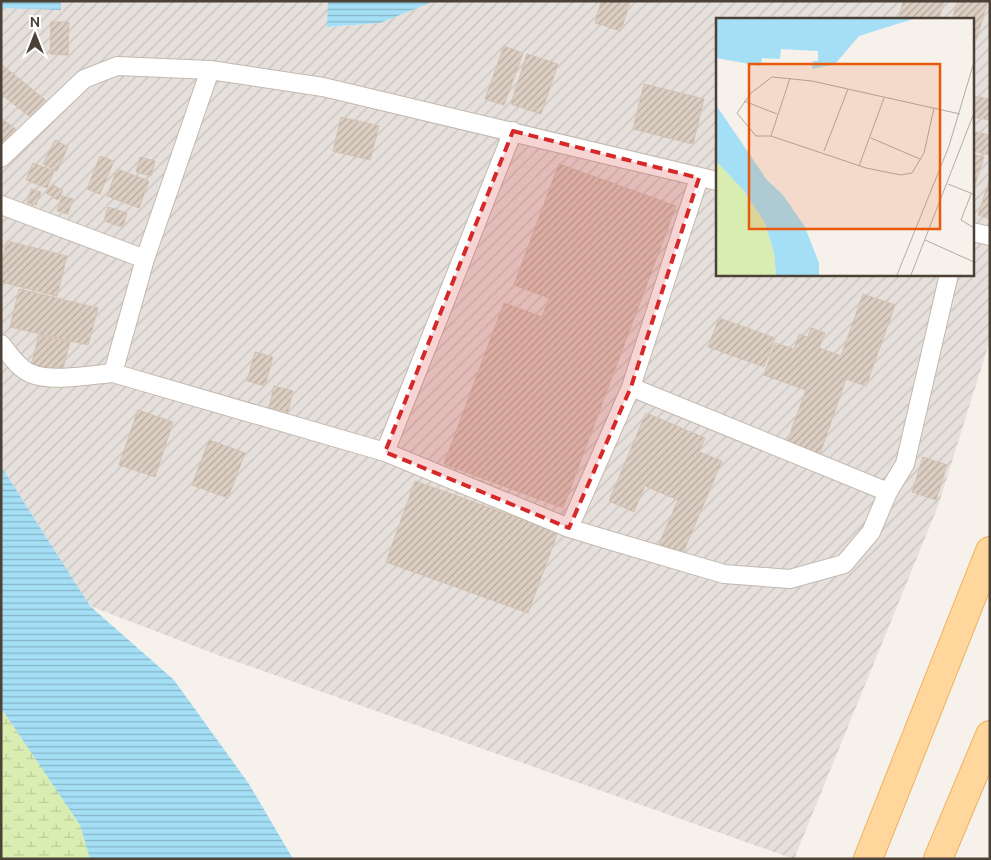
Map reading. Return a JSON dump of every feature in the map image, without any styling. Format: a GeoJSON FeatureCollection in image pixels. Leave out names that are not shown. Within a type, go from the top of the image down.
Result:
{"type":"FeatureCollection","features":[{"type":"Feature","properties":{"kind":"main road"},"geometry":{"type":"LineString","coordinates":[[868,859],[990,551]]}},
{"type":"Feature","properties":{"kind":"main road"},"geometry":{"type":"LineString","coordinates":[[938,859],[990,735]]}},
{"type":"Feature","properties":{"kind":"street"},"geometry":{"type":"LineString","coordinates":[[1,158],[84,79],[116,66],[210,70],[323,87],[716,181]]}},
{"type":"Feature","properties":{"kind":"street"},"geometry":{"type":"LineString","coordinates":[[113,373],[145,259],[210,70]]}},
{"type":"Feature","properties":{"kind":"street"},"geometry":{"type":"LineString","coordinates":[[385,452],[513,131]]}},
{"type":"Feature","properties":{"kind":"street"},"geometry":{"type":"LineString","coordinates":[[569,528],[631,387],[699,178]]}},
{"type":"Feature","properties":{"kind":"street"},"geometry":{"type":"LineString","coordinates":[[1,205],[145,259]]}},
{"type":"Feature","properties":{"kind":"street"},"geometry":{"type":"LineString","coordinates":[[974,232],[990,236]]}},
{"type":"Feature","properties":{"kind":"street"},"geometry":{"type":"LineString","coordinates":[[1,344],[18,364],[32,374],[68,378],[113,373],[385,452],[569,528],[724,574],[790,579],[844,564],[871,532],[888,492],[905,464],[949,275]]}},
{"type":"Feature","properties":{"kind":"street"},"geometry":{"type":"LineString","coordinates":[[631,387],[888,492]]}},
{"type":"Feature","properties":{"kind":"highlighted area"},"geometry":{"type":"Polygon","coordinates":[[[513,131],[699,178],[631,387],[569,528],[385,452],[513,131]]]}},
{"type":"Feature","properties":{"kind":"shaded area"},"geometry":{"type":"Polygon","coordinates":[[[61,1],[328,1],[328,27],[380,23],[435,1],[990,1],[990,340],[938,506],[794,859],[215,654],[90,606],[1,466],[1,8],[61,10],[61,1]]]}},
{"type":"Feature","properties":{"kind":"green space"},"geometry":{"type":"Polygon","coordinates":[[[1,708],[80,825],[90,859],[1,859],[1,708]]]}},
{"type":"Feature","properties":{"kind":"water"},"geometry":{"type":"Polygon","coordinates":[[[1,1],[61,1],[61,10],[1,8],[1,1]]]}},
{"type":"Feature","properties":{"kind":"water"},"geometry":{"type":"Polygon","coordinates":[[[328,1],[435,1],[380,23],[327,27],[328,1]]]}},
{"type":"Feature","properties":{"kind":"water"},"geometry":{"type":"Polygon","coordinates":[[[1,466],[90,606],[174,680],[249,784],[293,859],[90,859],[80,825],[1,708],[1,466]]]}},
{"type":"Feature","properties":{"kind":"building"},"geometry":{"type":"Polygon","coordinates":[[[601,1],[630,1],[621,31],[595,23],[601,1]]]}},
{"type":"Feature","properties":{"kind":"building"},"geometry":{"type":"Polygon","coordinates":[[[903,1],[944,1],[939,18],[899,18],[903,1]]]}},
{"type":"Feature","properties":{"kind":"building"},"geometry":{"type":"Polygon","coordinates":[[[958,1],[988,1],[976,41],[974,40],[974,18],[952,18],[958,1]]]}},
{"type":"Feature","properties":{"kind":"building"},"geometry":{"type":"Polygon","coordinates":[[[51,22],[69,22],[68,55],[50,54],[51,22]]]}},
{"type":"Feature","properties":{"kind":"building"},"geometry":{"type":"Polygon","coordinates":[[[504,46],[523,53],[504,105],[485,99],[504,46]]]}},
{"type":"Feature","properties":{"kind":"building"},"geometry":{"type":"Polygon","coordinates":[[[527,54],[558,64],[541,114],[511,104],[527,54]]]}},
{"type":"Feature","properties":{"kind":"building"},"geometry":{"type":"Polygon","coordinates":[[[1,64],[48,102],[34,120],[1,94],[1,64]]]}},
{"type":"Feature","properties":{"kind":"building"},"geometry":{"type":"Polygon","coordinates":[[[644,84],[704,99],[693,144],[633,129],[644,84]]]}},
{"type":"Feature","properties":{"kind":"building"},"geometry":{"type":"Polygon","coordinates":[[[974,96],[990,99],[990,120],[974,117],[974,96]]]}},
{"type":"Feature","properties":{"kind":"building"},"geometry":{"type":"Polygon","coordinates":[[[341,117],[379,126],[370,160],[333,151],[341,117]]]}},
{"type":"Feature","properties":{"kind":"building"},"geometry":{"type":"Polygon","coordinates":[[[1,118],[18,131],[1,153],[1,118]]]}},
{"type":"Feature","properties":{"kind":"building"},"geometry":{"type":"Polygon","coordinates":[[[974,131],[990,135],[990,155],[974,151],[974,131]]]}},
{"type":"Feature","properties":{"kind":"building"},"geometry":{"type":"Polygon","coordinates":[[[55,140],[68,147],[57,171],[43,164],[55,140]]]}},
{"type":"Feature","properties":{"kind":"building"},"geometry":{"type":"Polygon","coordinates":[[[974,154],[984,157],[974,188],[974,154]]]}},
{"type":"Feature","properties":{"kind":"building"},"geometry":{"type":"Polygon","coordinates":[[[100,156],[114,161],[100,194],[87,189],[100,156]]]}},
{"type":"Feature","properties":{"kind":"building"},"geometry":{"type":"Polygon","coordinates":[[[140,157],[155,161],[151,176],[136,172],[140,157]]]}},
{"type":"Feature","properties":{"kind":"building"},"geometry":{"type":"Polygon","coordinates":[[[33,163],[54,171],[47,188],[26,180],[33,163]]]}},
{"type":"Feature","properties":{"kind":"building"},"geometry":{"type":"Polygon","coordinates":[[[559,164],[676,206],[563,508],[444,464],[504,303],[542,317],[549,298],[514,285],[559,164]]]}},
{"type":"Feature","properties":{"kind":"building"},"geometry":{"type":"Polygon","coordinates":[[[117,169],[149,181],[139,208],[107,196],[117,169]]]}},
{"type":"Feature","properties":{"kind":"building"},"geometry":{"type":"Polygon","coordinates":[[[990,178],[990,219],[978,215],[990,178]]]}},
{"type":"Feature","properties":{"kind":"building"},"geometry":{"type":"Polygon","coordinates":[[[52,184],[63,191],[58,200],[46,193],[52,184]]]}},
{"type":"Feature","properties":{"kind":"building"},"geometry":{"type":"Polygon","coordinates":[[[31,189],[41,192],[36,205],[27,203],[31,189]]]}},
{"type":"Feature","properties":{"kind":"building"},"geometry":{"type":"Polygon","coordinates":[[[62,196],[73,199],[68,214],[57,211],[62,196]]]}},
{"type":"Feature","properties":{"kind":"building"},"geometry":{"type":"Polygon","coordinates":[[[108,207],[127,213],[123,227],[104,221],[108,207]]]}},
{"type":"Feature","properties":{"kind":"building"},"geometry":{"type":"Polygon","coordinates":[[[7,241],[67,256],[57,296],[1,282],[1,264],[7,241]]]}},
{"type":"Feature","properties":{"kind":"building"},"geometry":{"type":"Polygon","coordinates":[[[19,289],[98,308],[88,345],[10,327],[19,289]]]}},
{"type":"Feature","properties":{"kind":"building"},"geometry":{"type":"Polygon","coordinates":[[[863,294],[895,305],[866,386],[846,379],[820,454],[787,442],[806,390],[764,375],[775,343],[794,349],[799,334],[808,337],[811,328],[825,333],[819,348],[841,356],[863,294]]]}},
{"type":"Feature","properties":{"kind":"building"},"geometry":{"type":"Polygon","coordinates":[[[719,318],[775,338],[764,367],[708,347],[719,318]]]}},
{"type":"Feature","properties":{"kind":"building"},"geometry":{"type":"Polygon","coordinates":[[[39,335],[70,342],[62,372],[31,365],[39,335]]]}},
{"type":"Feature","properties":{"kind":"building"},"geometry":{"type":"Polygon","coordinates":[[[255,352],[273,357],[265,386],[247,381],[255,352]]]}},
{"type":"Feature","properties":{"kind":"building"},"geometry":{"type":"Polygon","coordinates":[[[274,386],[293,391],[288,412],[269,408],[274,386]]]}},
{"type":"Feature","properties":{"kind":"building"},"geometry":{"type":"Polygon","coordinates":[[[138,410],[173,422],[155,477],[119,465],[138,410]]]}},
{"type":"Feature","properties":{"kind":"building"},"geometry":{"type":"Polygon","coordinates":[[[646,413],[705,438],[699,452],[722,461],[683,553],[659,544],[678,500],[645,486],[634,512],[609,501],[646,413]]]}},
{"type":"Feature","properties":{"kind":"building"},"geometry":{"type":"Polygon","coordinates":[[[209,440],[245,453],[228,498],[192,485],[209,440]]]}},
{"type":"Feature","properties":{"kind":"building"},"geometry":{"type":"Polygon","coordinates":[[[923,457],[947,465],[936,500],[912,492],[923,457]]]}},
{"type":"Feature","properties":{"kind":"building"},"geometry":{"type":"Polygon","coordinates":[[[415,481],[558,532],[528,613],[386,562],[415,481]]]}}]}
